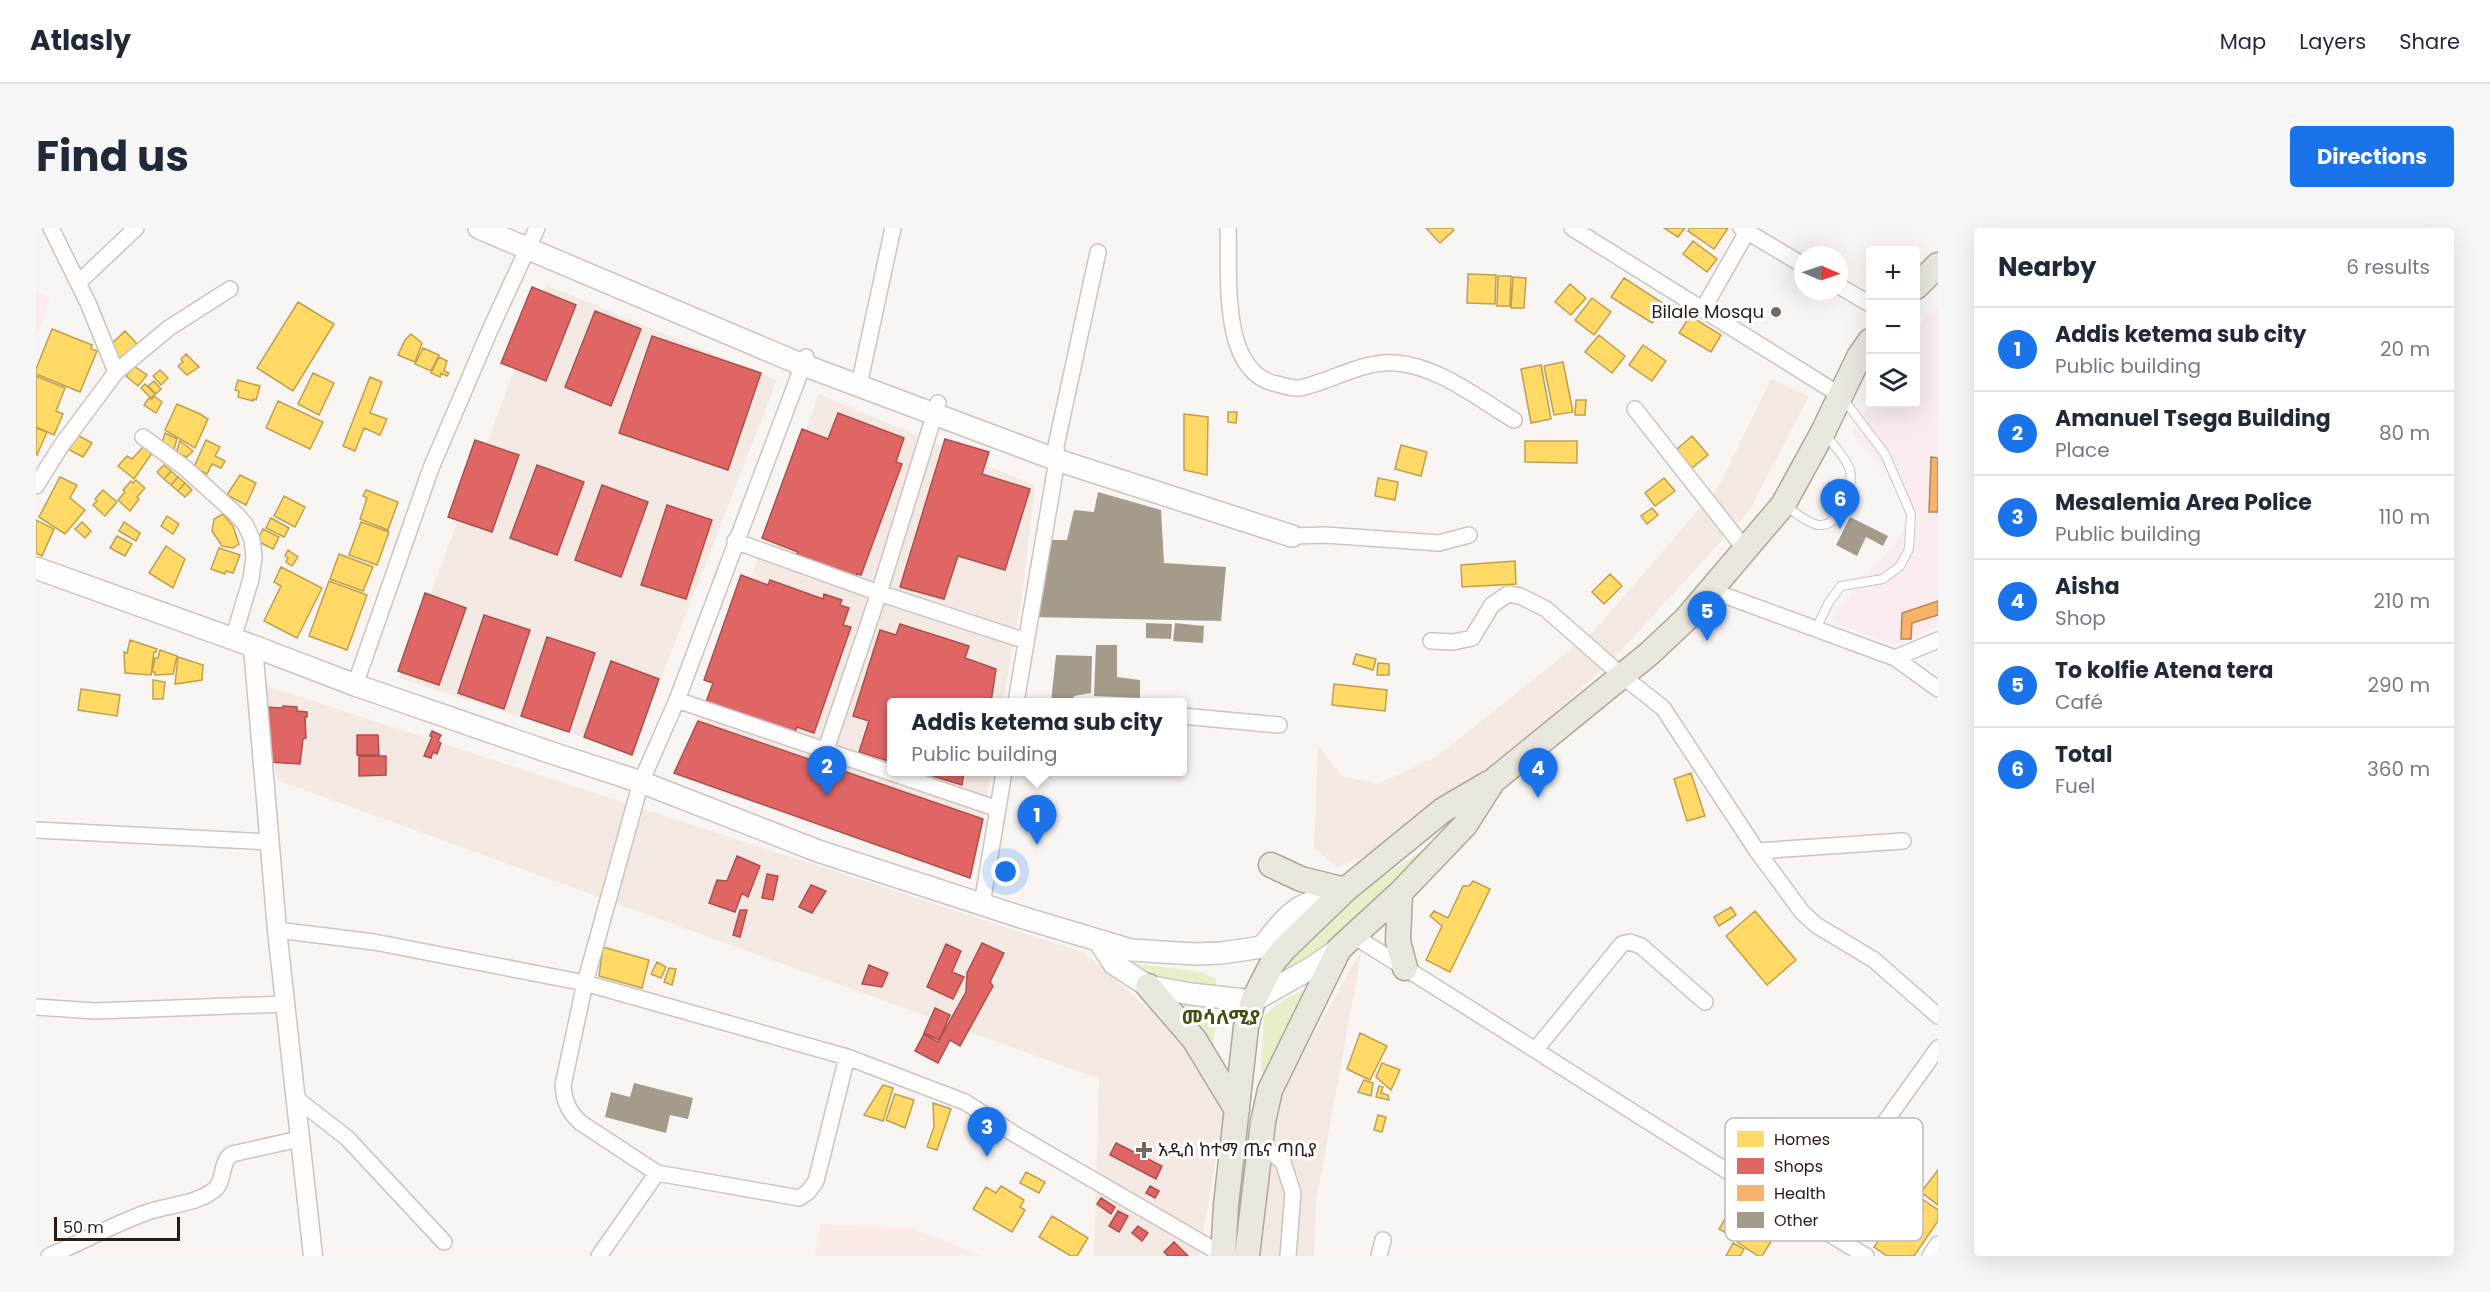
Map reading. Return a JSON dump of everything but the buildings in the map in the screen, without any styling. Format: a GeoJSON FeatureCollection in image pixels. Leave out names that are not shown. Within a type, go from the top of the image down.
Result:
{"type":"FeatureCollection","features":[{"type":"Feature","properties":{"kind":"main road"},"geometry":{"type":"LineString","coordinates":[[478,228],[533,240]]}},
{"type":"Feature","properties":{"kind":"main road"},"geometry":{"type":"LineString","coordinates":[[502,228],[805,360],[1056,453],[1293,530]]}},
{"type":"Feature","properties":{"kind":"main road"},"geometry":{"type":"LineString","coordinates":[[1920,283],[1938,265]]}},
{"type":"Feature","properties":{"kind":"main road"},"geometry":{"type":"LineString","coordinates":[[1223,1256],[1246,1027],[1253,1001],[1272,962],[1342,893],[1443,810],[1493,781],[1650,653],[1686,619],[1783,505],[1866,347]]}},
{"type":"Feature","properties":{"kind":"main road"},"geometry":{"type":"LineString","coordinates":[[805,360],[861,376],[936,409]]}},
{"type":"Feature","properties":{"kind":"main road"},"geometry":{"type":"LineString","coordinates":[[36,568],[243,642],[355,685],[641,782],[818,850],[1131,950],[1195,954],[1222,953],[1262,947],[1290,912],[1317,899],[1342,893]]}},
{"type":"Feature","properties":{"kind":"main road"},"geometry":{"type":"LineString","coordinates":[[1148,986],[1191,994],[1253,1001],[1306,972],[1345,942],[1400,893],[1465,825],[1493,781]]}},
{"type":"Feature","properties":{"kind":"main road"},"geometry":{"type":"LineString","coordinates":[[1270,865],[1301,879],[1342,893]]}},
{"type":"Feature","properties":{"kind":"main road"},"geometry":{"type":"LineString","coordinates":[[1400,893],[1397,914],[1398,941],[1405,968]]}},
{"type":"Feature","properties":{"kind":"main road"},"geometry":{"type":"LineString","coordinates":[[1099,941],[1114,964],[1148,986],[1194,1039],[1236,1110]]}},
{"type":"Feature","properties":{"kind":"main road"},"geometry":{"type":"LineString","coordinates":[[1247,1256],[1261,1133],[1270,1090],[1345,942]]}},
{"type":"Feature","properties":{"kind":"main road"},"geometry":{"type":"LineString","coordinates":[[1253,1001],[1261,1133]]}},
{"type":"Feature","properties":{"kind":"street"},"geometry":{"type":"LineString","coordinates":[[51,228],[78,283],[116,372]]}},
{"type":"Feature","properties":{"kind":"street"},"geometry":{"type":"LineString","coordinates":[[78,283],[136,228]]}},
{"type":"Feature","properties":{"kind":"street"},"geometry":{"type":"LineString","coordinates":[[861,376],[893,228]]}},
{"type":"Feature","properties":{"kind":"street"},"geometry":{"type":"LineString","coordinates":[[1228,228],[1234,339],[1249,369],[1269,383],[1301,389],[1358,369],[1396,362],[1428,371],[1455,384],[1514,420]]}},
{"type":"Feature","properties":{"kind":"street"},"geometry":{"type":"LineString","coordinates":[[1572,228],[1840,395]]}},
{"type":"Feature","properties":{"kind":"street"},"geometry":{"type":"LineString","coordinates":[[1703,309],[1744,230],[1794,260]]}},
{"type":"Feature","properties":{"kind":"street"},"geometry":{"type":"LineString","coordinates":[[355,685],[431,468],[490,330],[533,240]]}},
{"type":"Feature","properties":{"kind":"street"},"geometry":{"type":"LineString","coordinates":[[1017,698],[1056,453],[1098,252]]}},
{"type":"Feature","properties":{"kind":"street"},"geometry":{"type":"LineString","coordinates":[[36,486],[61,446],[116,372],[169,328],[230,289]]}},
{"type":"Feature","properties":{"kind":"street"},"geometry":{"type":"LineString","coordinates":[[1848,291],[1866,302]]}},
{"type":"Feature","properties":{"kind":"street"},"geometry":{"type":"LineString","coordinates":[[805,360],[676,700],[641,782],[585,983],[563,1085],[566,1104],[571,1114],[657,1173],[799,1198],[808,1192],[816,1180],[846,1058]]}},
{"type":"Feature","properties":{"kind":"street"},"geometry":{"type":"LineString","coordinates":[[826,749],[879,593],[936,409]]}},
{"type":"Feature","properties":{"kind":"street"},"geometry":{"type":"LineString","coordinates":[[1635,409],[1744,549]]}},
{"type":"Feature","properties":{"kind":"street"},"geometry":{"type":"LineString","coordinates":[[143,437],[185,468],[236,514],[245,524],[252,539],[254,557],[243,642],[269,842],[297,1100],[299,1139],[314,1256]]}},
{"type":"Feature","properties":{"kind":"street"},"geometry":{"type":"LineString","coordinates":[[1293,530],[1326,535],[1438,543],[1469,535]]}},
{"type":"Feature","properties":{"kind":"street"},"geometry":{"type":"LineString","coordinates":[[735,541],[879,593],[1026,641]]}},
{"type":"Feature","properties":{"kind":"street"},"geometry":{"type":"LineString","coordinates":[[1710,590],[1895,658],[1938,689]]}},
{"type":"Feature","properties":{"kind":"street"},"geometry":{"type":"LineString","coordinates":[[1431,641],[1467,641],[1476,633],[1491,605],[1508,594],[1520,596],[1546,609],[1621,675],[1663,708],[1757,851],[1802,912],[1816,925],[1874,960],[1938,1016]]}},
{"type":"Feature","properties":{"kind":"street"},"geometry":{"type":"LineString","coordinates":[[1895,658],[1938,640]]}},
{"type":"Feature","properties":{"kind":"street"},"geometry":{"type":"LineString","coordinates":[[676,700],[887,770]]}},
{"type":"Feature","properties":{"kind":"street"},"geometry":{"type":"LineString","coordinates":[[1187,716],[1279,724]]}},
{"type":"Feature","properties":{"kind":"street"},"geometry":{"type":"LineString","coordinates":[[903,776],[998,809]]}},
{"type":"Feature","properties":{"kind":"street"},"geometry":{"type":"LineString","coordinates":[[982,904],[1003,776]]}},
{"type":"Feature","properties":{"kind":"street"},"geometry":{"type":"LineString","coordinates":[[36,830],[269,842]]}},
{"type":"Feature","properties":{"kind":"street"},"geometry":{"type":"LineString","coordinates":[[1757,851],[1903,841]]}},
{"type":"Feature","properties":{"kind":"street"},"geometry":{"type":"LineString","coordinates":[[278,930],[374,942],[585,983],[846,1058],[965,1102],[1016,1135],[1223,1256]]}},
{"type":"Feature","properties":{"kind":"street"},"geometry":{"type":"LineString","coordinates":[[1345,942],[1405,968],[1725,1169]]}},
{"type":"Feature","properties":{"kind":"street"},"geometry":{"type":"LineString","coordinates":[[1536,1049],[1622,944],[1630,942],[1641,946],[1705,1002]]}},
{"type":"Feature","properties":{"kind":"street"},"geometry":{"type":"LineString","coordinates":[[36,1007],[95,1011],[285,1004]]}},
{"type":"Feature","properties":{"kind":"street"},"geometry":{"type":"LineString","coordinates":[[1888,1118],[1938,1048]]}},
{"type":"Feature","properties":{"kind":"street"},"geometry":{"type":"LineString","coordinates":[[297,1100],[347,1138],[444,1242]]}},
{"type":"Feature","properties":{"kind":"street"},"geometry":{"type":"LineString","coordinates":[[1261,1133],[1282,1162],[1293,1193],[1288,1256]]}},
{"type":"Feature","properties":{"kind":"street"},"geometry":{"type":"LineString","coordinates":[[49,1256],[146,1213],[205,1196],[216,1189],[222,1178],[224,1162],[232,1154],[299,1139]]}},
{"type":"Feature","properties":{"kind":"street"},"geometry":{"type":"LineString","coordinates":[[599,1256],[657,1173]]}},
{"type":"Feature","properties":{"kind":"street"},"geometry":{"type":"LineString","coordinates":[[1379,1256],[1383,1240]]}},
{"type":"Feature","properties":{"kind":"street"},"geometry":{"type":"LineString","coordinates":[[1840,1241],[1866,1256]]}},
{"type":"Feature","properties":{"kind":"street"},"geometry":{"type":"LineString","coordinates":[[1930,1256],[1938,1244]]}},
{"type":"Feature","properties":{"kind":"lane"},"geometry":{"type":"LineString","coordinates":[[1816,629],[1829,602],[1842,586],[1883,579],[1900,566],[1909,549],[1911,514],[1885,454],[1840,395]]}},
{"type":"Feature","properties":{"kind":"lane"},"geometry":{"type":"LineString","coordinates":[[1783,505],[1816,525],[1826,525],[1838,516],[1846,501],[1850,484],[1850,469],[1823,432]]}},
{"type":"Feature","properties":{"kind":"shaded area"},"geometry":{"type":"Polygon","coordinates":[[[546,285],[777,380],[632,753],[399,678],[546,285]]]}},
{"type":"Feature","properties":{"kind":"shaded area"},"geometry":{"type":"Polygon","coordinates":[[[36,290],[50,297],[36,339],[36,290]]]}},
{"type":"Feature","properties":{"kind":"shaded area"},"geometry":{"type":"Polygon","coordinates":[[[1938,309],[1938,627],[1892,645],[1829,620],[1919,514],[1852,433],[1867,408],[1920,408],[1920,325],[1925,317],[1938,309]]]}},
{"type":"Feature","properties":{"kind":"shaded area"},"geometry":{"type":"Polygon","coordinates":[[[1771,379],[1809,396],[1749,511],[1615,657],[1426,831],[1337,867],[1314,848],[1318,746],[1342,776],[1378,784],[1436,757],[1594,631],[1719,486],[1771,379]]]}},
{"type":"Feature","properties":{"kind":"shaded area"},"geometry":{"type":"Polygon","coordinates":[[[819,394],[1035,486],[1022,596],[1004,698],[887,698],[887,776],[990,776],[983,819],[698,721],[819,394]]]}},
{"type":"Feature","properties":{"kind":"shaded area"},"geometry":{"type":"Polygon","coordinates":[[[264,685],[1085,953],[1175,1032],[1224,1101],[1199,1256],[1094,1256],[1099,1079],[277,780],[264,685]]]}},
{"type":"Feature","properties":{"kind":"shaded area"},"geometry":{"type":"Polygon","coordinates":[[[1362,949],[1316,1202],[1314,1256],[1257,1256],[1273,1107],[1362,949]]]}},
{"type":"Feature","properties":{"kind":"shaded area"},"geometry":{"type":"Polygon","coordinates":[[[821,1224],[912,1228],[983,1256],[814,1256],[821,1224]]]}},
{"type":"Feature","properties":{"kind":"green space"},"geometry":{"type":"Polygon","coordinates":[[[1440,838],[1372,906],[1308,960],[1297,966],[1287,967],[1280,959],[1359,893],[1440,838]]]}},
{"type":"Feature","properties":{"kind":"green space"},"geometry":{"type":"Polygon","coordinates":[[[1124,962],[1202,972],[1216,979],[1216,988],[1171,988],[1124,962]]]}},
{"type":"Feature","properties":{"kind":"green space"},"geometry":{"type":"Polygon","coordinates":[[[1312,988],[1266,1078],[1261,1069],[1264,1016],[1286,999],[1312,988]]]}},
{"type":"Feature","properties":{"kind":"green space"},"geometry":{"type":"Polygon","coordinates":[[[1170,1002],[1195,1004],[1216,1017],[1212,1064],[1170,1002]]]}},
{"type":"Feature","properties":{"kind":"place","name":"Bilale Mosqu"},"geometry":{"type":"Point","coordinates":[1776,312]}},
{"type":"Feature","properties":{"kind":"place","name":"Total"},"geometry":{"type":"Point","coordinates":[1840,529]}},
{"type":"Feature","properties":{"kind":"place","name":"To kolfie Atena tera"},"geometry":{"type":"Point","coordinates":[1707,641]}},
{"type":"Feature","properties":{"kind":"place","name":"Amanuel Tsega Building"},"geometry":{"type":"Point","coordinates":[827,796]}},
{"type":"Feature","properties":{"kind":"place","name":"Aisha"},"geometry":{"type":"Point","coordinates":[1538,798]}},
{"type":"Feature","properties":{"kind":"place","name":"Addis ketema sub city"},"geometry":{"type":"Point","coordinates":[1037,845]}},
{"type":"Feature","properties":{"kind":"place","name":"አዲስ ከተማ ጤና ጣቢያ"},"geometry":{"type":"Point","coordinates":[1144,1150]}},
{"type":"Feature","properties":{"kind":"place","name":"Mesalemia Area Police"},"geometry":{"type":"Point","coordinates":[987,1157]}},
{"type":"Feature","properties":{"kind":"district","name":"መሳለሚያ"},"geometry":{"type":"Point","coordinates":[1221,1017]}}]}
